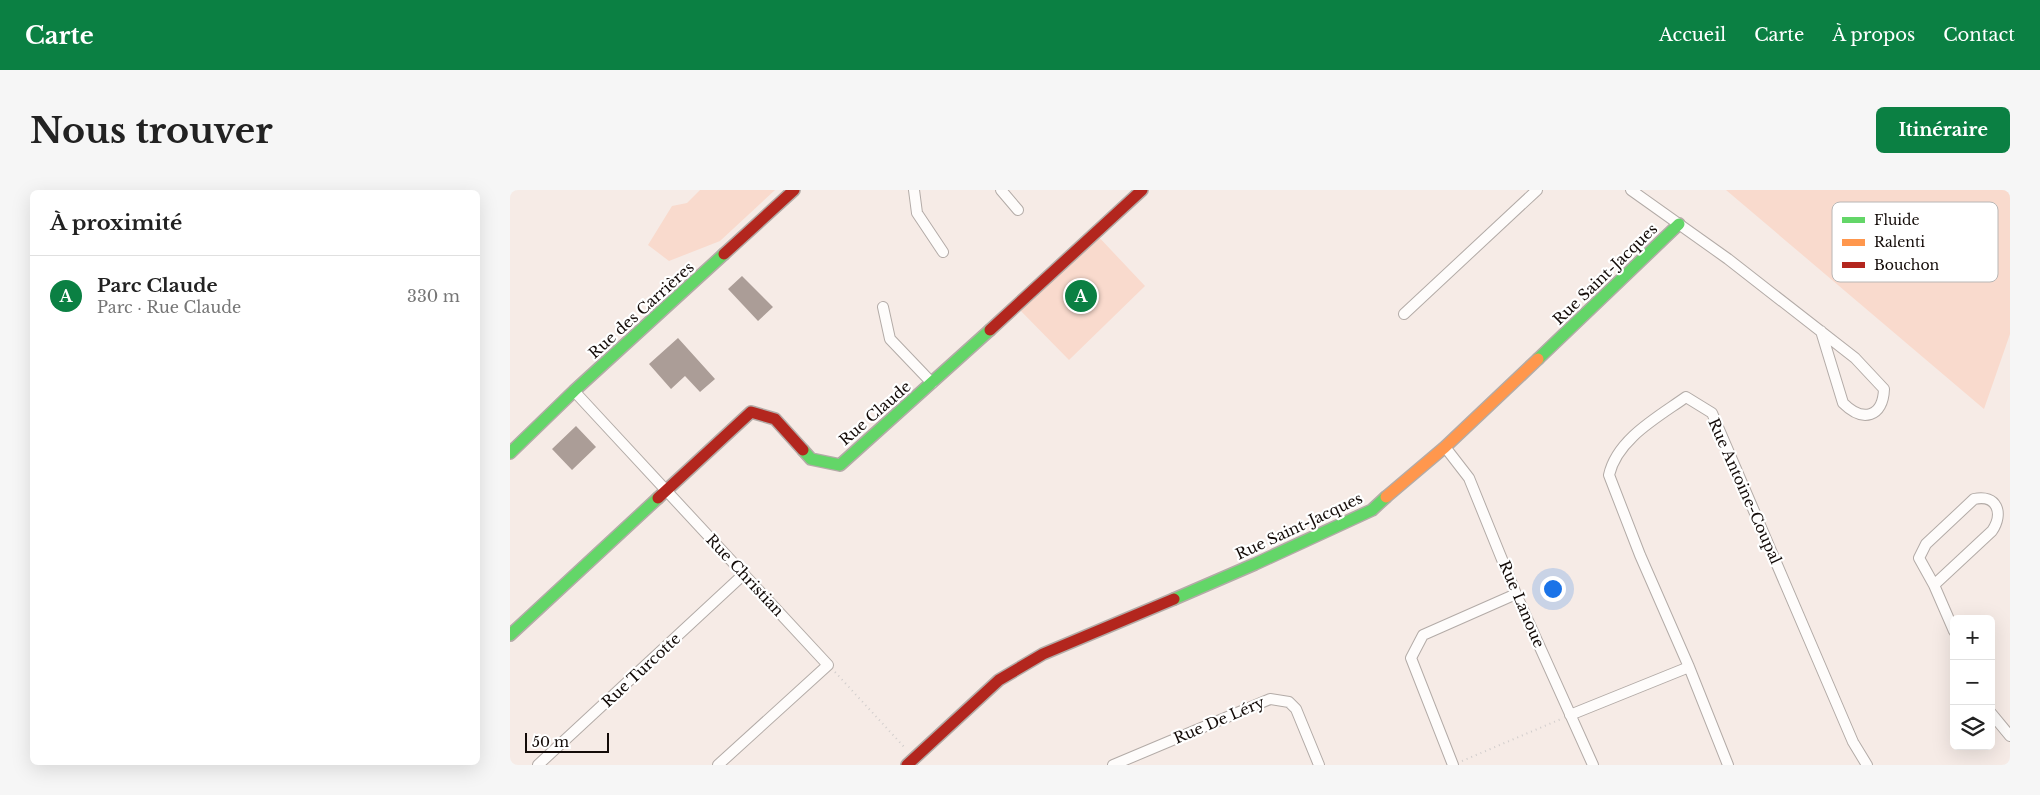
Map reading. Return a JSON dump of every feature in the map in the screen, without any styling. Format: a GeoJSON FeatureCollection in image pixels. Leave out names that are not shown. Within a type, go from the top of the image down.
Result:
{"type":"FeatureCollection","features":[{"type":"Feature","properties":{"kind":"street","name":"Rue des Carrières"},"geometry":{"type":"LineString","coordinates":[[510,454],[574,391],[794,190]]}},
{"type":"Feature","properties":{"kind":"street"},"geometry":{"type":"LineString","coordinates":[[914,190],[917,213],[943,252]]}},
{"type":"Feature","properties":{"kind":"street"},"geometry":{"type":"LineString","coordinates":[[1001,190],[1018,210]]}},
{"type":"Feature","properties":{"kind":"street","name":"Rue Claude"},"geometry":{"type":"LineString","coordinates":[[510,635],[751,412],[774,418],[812,459],[840,465],[1142,190]]}},
{"type":"Feature","properties":{"kind":"street"},"geometry":{"type":"LineString","coordinates":[[1404,314],[1537,190]]}},
{"type":"Feature","properties":{"kind":"street"},"geometry":{"type":"LineString","coordinates":[[1632,190],[1728,259],[1821,331],[1855,358],[1884,389],[1883,399],[1877,409],[1868,416],[1860,416],[1843,403],[1821,331]]}},
{"type":"Feature","properties":{"kind":"street","name":"Rue Saint-Jacques"},"geometry":{"type":"LineString","coordinates":[[914,763],[999,680],[1043,654],[1255,564],[1372,510],[1445,447],[1679,224]]}},
{"type":"Feature","properties":{"kind":"street"},"geometry":{"type":"LineString","coordinates":[[883,307],[890,339],[932,383]]}},
{"type":"Feature","properties":{"kind":"street","name":"Rue Christian"},"geometry":{"type":"LineString","coordinates":[[574,391],[828,665]]}},
{"type":"Feature","properties":{"kind":"street","name":"Rue Antoine-Coupal"},"geometry":{"type":"LineString","coordinates":[[1728,765],[1689,667],[1640,555],[1609,475],[1618,454],[1639,432],[1686,397],[1712,413],[1854,742],[1867,765]]}},
{"type":"Feature","properties":{"kind":"street","name":"Rue Lanoue"},"geometry":{"type":"LineString","coordinates":[[1445,447],[1469,478],[1516,594],[1592,765]]}},
{"type":"Feature","properties":{"kind":"street"},"geometry":{"type":"LineString","coordinates":[[1934,585],[1992,532],[2000,516],[1992,502],[1982,498],[1974,499],[1926,544],[1919,558],[1934,585],[1950,622]]}},
{"type":"Feature","properties":{"kind":"street","name":"Rue Turcotte"},"geometry":{"type":"LineString","coordinates":[[538,765],[744,574]]}},
{"type":"Feature","properties":{"kind":"street"},"geometry":{"type":"LineString","coordinates":[[1453,765],[1411,658],[1423,635],[1516,594]]}},
{"type":"Feature","properties":{"kind":"street"},"geometry":{"type":"LineString","coordinates":[[718,765],[828,665]]}},
{"type":"Feature","properties":{"kind":"street"},"geometry":{"type":"LineString","coordinates":[[1570,715],[1689,667]]}},
{"type":"Feature","properties":{"kind":"street","name":"Rue De Léry"},"geometry":{"type":"LineString","coordinates":[[1113,765],[1270,699],[1289,702],[1296,710],[1319,765]]}},
{"type":"Feature","properties":{"kind":"street"},"geometry":{"type":"LineString","coordinates":[[1995,718],[2010,736]]}},
{"type":"Feature","properties":{"kind":"path"},"geometry":{"type":"LineString","coordinates":[[828,665],[914,763]]}},
{"type":"Feature","properties":{"kind":"path"},"geometry":{"type":"LineString","coordinates":[[1453,765],[1570,715]]}},
{"type":"Feature","properties":{"kind":"shaded area"},"geometry":{"type":"Polygon","coordinates":[[[700,190],[775,190],[720,241],[669,261],[648,245],[672,206],[687,203],[700,190]]]}},
{"type":"Feature","properties":{"kind":"shaded area"},"geometry":{"type":"Polygon","coordinates":[[[1726,190],[2010,190],[2010,334],[1984,409],[1834,282],[1998,282],[1998,202],[1832,202],[1832,280],[1726,190]]]}},
{"type":"Feature","properties":{"kind":"shaded area"},"geometry":{"type":"Polygon","coordinates":[[[1095,233],[1145,286],[1069,360],[1016,306],[1095,233]]]}},
{"type":"Feature","properties":{"kind":"building"},"geometry":{"type":"Polygon","coordinates":[[[742,276],[773,307],[758,321],[728,289],[742,276]]]}},
{"type":"Feature","properties":{"kind":"building"},"geometry":{"type":"Polygon","coordinates":[[[678,338],[715,379],[700,392],[685,376],[671,389],[649,364],[678,338]]]}},
{"type":"Feature","properties":{"kind":"building"},"geometry":{"type":"Polygon","coordinates":[[[576,426],[596,447],[572,470],[552,449],[576,426]]]}},
{"type":"Feature","properties":{"kind":"traffic: fast"},"geometry":{"type":"LineString","coordinates":[[1538,359],[1679,224]]}},
{"type":"Feature","properties":{"kind":"traffic: fast"},"geometry":{"type":"LineString","coordinates":[[510,453],[574,391],[724,254]]}},
{"type":"Feature","properties":{"kind":"traffic: fast"},"geometry":{"type":"LineString","coordinates":[[803,450],[811,459],[840,465],[990,330]]}},
{"type":"Feature","properties":{"kind":"traffic: fast"},"geometry":{"type":"LineString","coordinates":[[1174,599],[1372,510],[1386,497]]}},
{"type":"Feature","properties":{"kind":"traffic: fast"},"geometry":{"type":"LineString","coordinates":[[510,635],[658,498]]}},
{"type":"Feature","properties":{"kind":"traffic: slow"},"geometry":{"type":"LineString","coordinates":[[1386,497],[1445,447],[1538,359]]}},
{"type":"Feature","properties":{"kind":"traffic: jam"},"geometry":{"type":"LineString","coordinates":[[724,254],[794,190]]}},
{"type":"Feature","properties":{"kind":"traffic: jam"},"geometry":{"type":"LineString","coordinates":[[990,330],[1142,190]]}},
{"type":"Feature","properties":{"kind":"traffic: jam"},"geometry":{"type":"LineString","coordinates":[[658,498],[751,412],[775,419],[803,450]]}},
{"type":"Feature","properties":{"kind":"traffic: jam"},"geometry":{"type":"LineString","coordinates":[[907,765],[999,680],[1043,654],[1174,599]]}},
{"type":"Feature","properties":{"kind":"place","name":"Parc Claude"},"geometry":{"type":"Point","coordinates":[1081,296]}}]}
